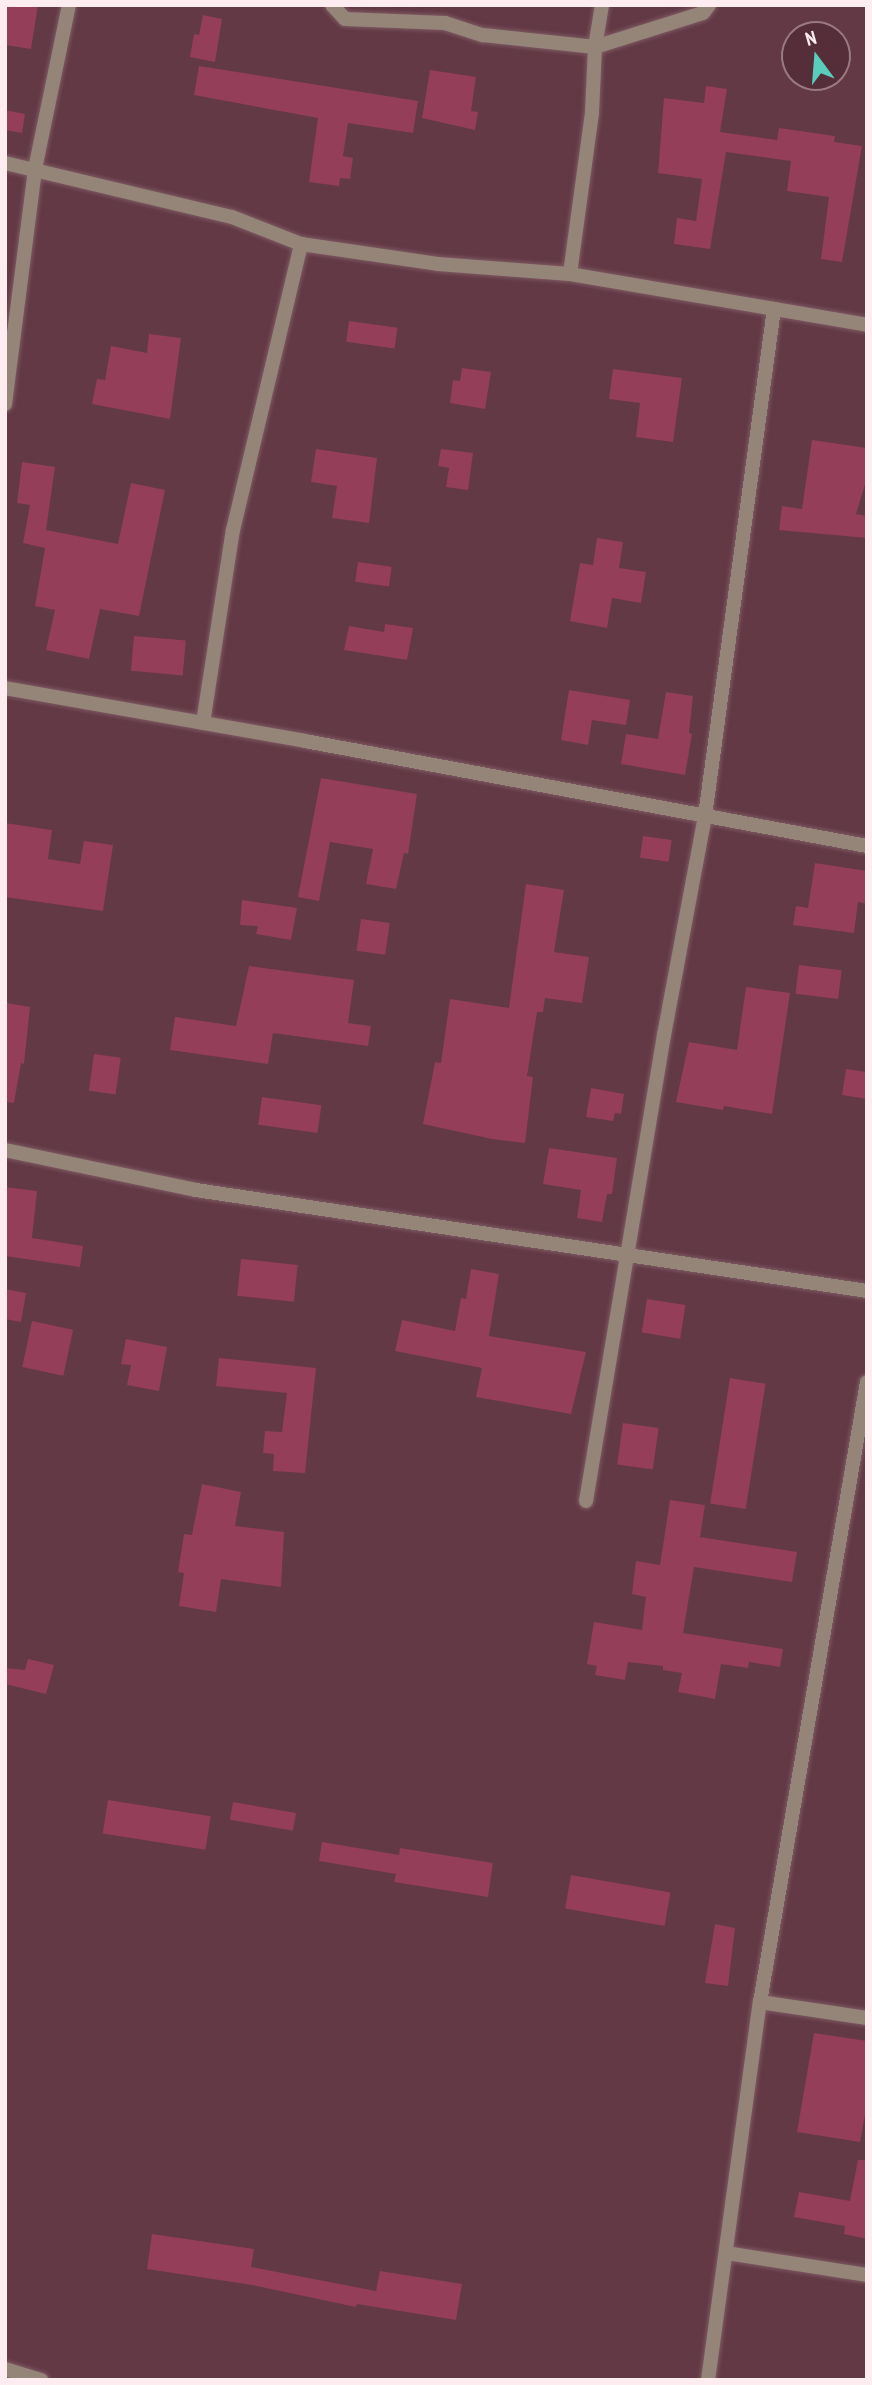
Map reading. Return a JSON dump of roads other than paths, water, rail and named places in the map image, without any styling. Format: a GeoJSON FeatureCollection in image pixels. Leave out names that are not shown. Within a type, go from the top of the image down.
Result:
{"type":"FeatureCollection","features":[{"type":"Feature","properties":{"kind":"street"},"geometry":{"type":"LineString","coordinates":[[5,404],[35,169],[69,5]]}},
{"type":"Feature","properties":{"kind":"street"},"geometry":{"type":"LineString","coordinates":[[332,5],[345,19],[445,23],[483,35],[595,47],[703,13],[709,5]]}},
{"type":"Feature","properties":{"kind":"street"},"geometry":{"type":"LineString","coordinates":[[570,274],[592,113],[595,47],[602,5]]}},
{"type":"Feature","properties":{"kind":"street"},"geometry":{"type":"LineString","coordinates":[[5,163],[232,217],[301,244],[438,264],[570,274],[867,325]]}},
{"type":"Feature","properties":{"kind":"street"},"geometry":{"type":"LineString","coordinates":[[203,723],[233,530],[301,244]]}},
{"type":"Feature","properties":{"kind":"street"},"geometry":{"type":"LineString","coordinates":[[586,1501],[664,1035],[705,816],[774,309]]}},
{"type":"Feature","properties":{"kind":"street"},"geometry":{"type":"LineString","coordinates":[[5,688],[867,846]]}},
{"type":"Feature","properties":{"kind":"street"},"geometry":{"type":"LineString","coordinates":[[5,1150],[196,1190],[867,1291]]}},
{"type":"Feature","properties":{"kind":"street"},"geometry":{"type":"LineString","coordinates":[[708,2380],[760,2002],[867,1382]]}},
{"type":"Feature","properties":{"kind":"street"},"geometry":{"type":"LineString","coordinates":[[760,2002],[867,2018]]}},
{"type":"Feature","properties":{"kind":"street"},"geometry":{"type":"LineString","coordinates":[[726,2252],[867,2275]]}},
{"type":"Feature","properties":{"kind":"street"},"geometry":{"type":"LineString","coordinates":[[5,2369],[41,2380]]}}]}
